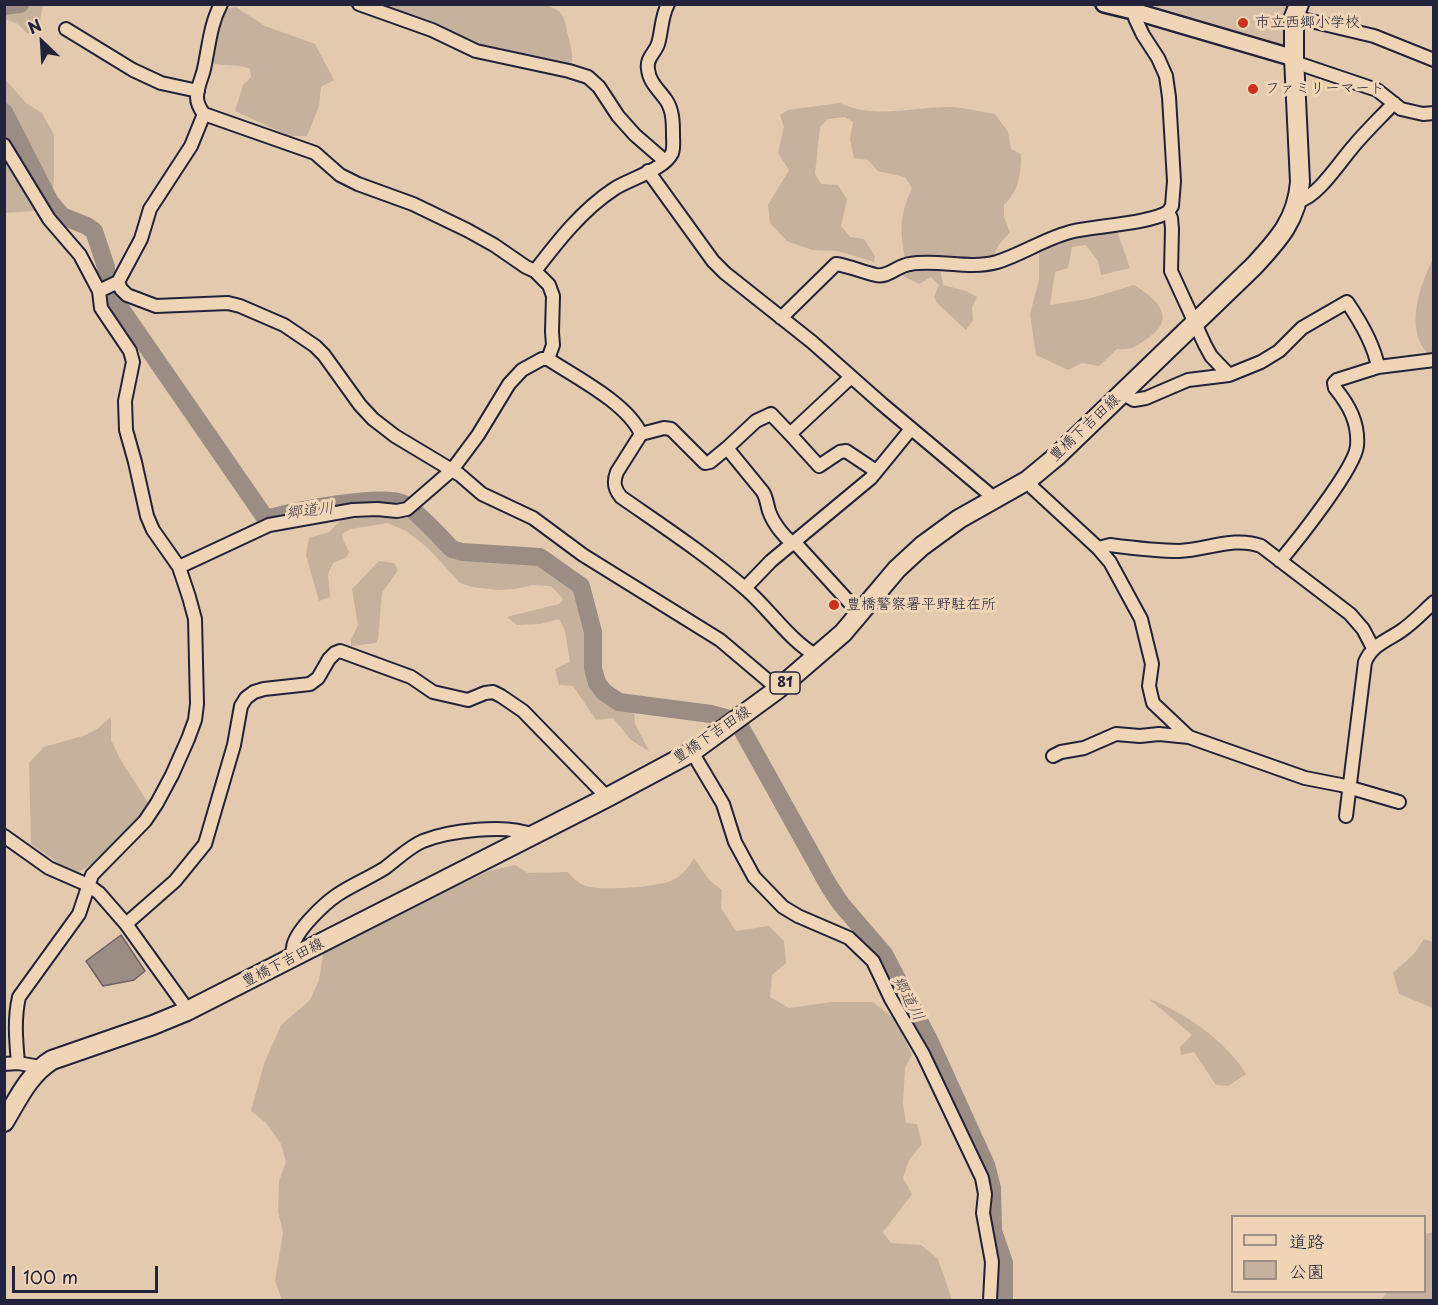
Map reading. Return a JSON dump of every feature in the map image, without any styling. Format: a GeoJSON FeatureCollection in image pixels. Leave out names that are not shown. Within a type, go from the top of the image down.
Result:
{"type":"FeatureCollection","features":[{"type":"Feature","properties":{"kind":"main road","name":"豊橋下吉田線"},"geometry":{"type":"LineString","coordinates":[[4,1122],[40,1067],[59,1057],[153,1026],[187,1011],[692,752],[778,689],[817,656],[860,614],[897,569],[922,546],[959,519],[1028,480],[1057,456],[1276,243],[1289,224],[1299,201],[1300,148],[1294,58],[1296,11]]}},
{"type":"Feature","properties":{"kind":"street"},"geometry":{"type":"LineString","coordinates":[[221,4],[209,35],[198,91],[197,98],[204,114],[315,153],[340,175],[456,224],[535,271],[549,285],[553,296],[553,345],[548,359]]}},
{"type":"Feature","properties":{"kind":"street"},"geometry":{"type":"LineString","coordinates":[[359,4],[432,30],[476,51],[588,77],[599,87],[618,116],[635,135],[665,161]]}},
{"type":"Feature","properties":{"kind":"street"},"geometry":{"type":"LineString","coordinates":[[535,271],[564,234],[586,212],[621,185],[665,161],[672,153],[671,111],[666,100],[654,86],[648,69],[648,60],[658,45],[662,18],[668,4]]}},
{"type":"Feature","properties":{"kind":"street"},"geometry":{"type":"LineString","coordinates":[[1104,4],[1294,58],[1300,64],[1377,90],[1401,109],[1434,113]]}},
{"type":"Feature","properties":{"kind":"street"},"geometry":{"type":"LineString","coordinates":[[1296,11],[1374,36],[1434,60]]}},
{"type":"Feature","properties":{"kind":"street"},"geometry":{"type":"LineString","coordinates":[[781,318],[836,264],[877,276],[887,274],[907,264],[929,262],[977,266],[1020,254],[1071,231],[1153,218],[1168,212],[1172,206],[1174,181],[1166,76],[1135,18],[1137,12]]}},
{"type":"Feature","properties":{"kind":"street"},"geometry":{"type":"LineString","coordinates":[[66,29],[133,70],[161,83],[198,91]]}},
{"type":"Feature","properties":{"kind":"street"},"geometry":{"type":"LineString","coordinates":[[1299,201],[1305,199],[1331,174],[1352,147],[1394,103]]}},
{"type":"Feature","properties":{"kind":"street"},"geometry":{"type":"LineString","coordinates":[[18,1063],[15,1030],[19,997],[79,914],[92,875],[144,821],[157,803],[172,775],[195,720],[197,704],[195,619],[179,567],[153,530],[147,516],[126,430],[125,401],[133,362],[125,341],[101,308],[109,286],[141,239],[150,209],[191,146],[204,114]]}},
{"type":"Feature","properties":{"kind":"street"},"geometry":{"type":"LineString","coordinates":[[4,145],[49,219],[109,286],[121,289],[127,295],[156,306],[228,303],[274,320],[315,346],[360,405],[373,419],[395,436],[452,470],[482,494],[533,518],[584,555],[720,640],[778,689]]}},
{"type":"Feature","properties":{"kind":"street"},"geometry":{"type":"LineString","coordinates":[[648,171],[713,261],[747,293],[851,376],[988,493],[992,500]]}},
{"type":"Feature","properties":{"kind":"street"},"geometry":{"type":"LineString","coordinates":[[1168,212],[1172,228],[1171,271],[1211,356],[1229,375]]}},
{"type":"Feature","properties":{"kind":"street"},"geometry":{"type":"LineString","coordinates":[[1122,393],[1134,400],[1146,398],[1188,380],[1229,375],[1272,356],[1302,328],[1347,302],[1359,320],[1378,367]]}},
{"type":"Feature","properties":{"kind":"street"},"geometry":{"type":"LineString","coordinates":[[179,567],[270,525],[353,510],[397,511],[410,508],[452,470],[478,435],[509,384],[522,370],[542,359],[548,359],[626,412],[637,424],[641,434]]}},
{"type":"Feature","properties":{"kind":"street"},"geometry":{"type":"LineString","coordinates":[[1281,561],[1327,500],[1356,452],[1355,423],[1351,410],[1335,388],[1334,383],[1345,376],[1378,367],[1434,360]]}},
{"type":"Feature","properties":{"kind":"street"},"geometry":{"type":"LineString","coordinates":[[790,434],[851,376]]}},
{"type":"Feature","properties":{"kind":"street"},"geometry":{"type":"LineString","coordinates":[[817,656],[792,637],[775,617],[744,588],[686,541],[616,492],[614,478],[641,434],[664,428],[671,429],[705,463],[710,462],[727,448],[756,421],[771,414],[819,466],[840,452],[846,452],[876,471]]}},
{"type":"Feature","properties":{"kind":"street"},"geometry":{"type":"LineString","coordinates":[[744,588],[771,561],[852,495],[876,471],[911,429]]}},
{"type":"Feature","properties":{"kind":"street"},"geometry":{"type":"LineString","coordinates":[[727,448],[763,492],[771,515],[793,544],[798,546],[860,614]]}},
{"type":"Feature","properties":{"kind":"street"},"geometry":{"type":"LineString","coordinates":[[1028,480],[1033,488],[1110,562],[1141,619],[1152,664],[1149,686],[1153,703],[1189,737]]}},
{"type":"Feature","properties":{"kind":"street"},"geometry":{"type":"LineString","coordinates":[[1098,548],[1110,545],[1179,551],[1250,542],[1261,546],[1350,614],[1363,629],[1373,648]]}},
{"type":"Feature","properties":{"kind":"street"},"geometry":{"type":"LineString","coordinates":[[1346,816],[1365,662],[1373,648],[1402,630],[1434,602]]}},
{"type":"Feature","properties":{"kind":"street"},"geometry":{"type":"LineString","coordinates":[[126,924],[175,881],[205,844],[246,698],[264,688],[310,684],[318,678],[334,653],[340,651],[411,676],[433,692],[468,699],[493,692],[501,696],[523,711],[606,798]]}},
{"type":"Feature","properties":{"kind":"street"},"geometry":{"type":"LineString","coordinates":[[1053,756],[1061,752],[1084,748],[1116,734],[1189,737],[1296,775],[1399,802]]}},
{"type":"Feature","properties":{"kind":"street"},"geometry":{"type":"LineString","coordinates":[[692,752],[719,796],[740,855],[753,877],[783,907],[849,938],[873,961],[891,999],[923,1054],[982,1178],[985,1194],[983,1213],[991,1255],[990,1300]]}},
{"type":"Feature","properties":{"kind":"street"},"geometry":{"type":"LineString","coordinates":[[294,957],[292,947],[297,936],[306,924],[336,896],[383,869],[420,842],[472,830],[499,829],[532,836]]}},
{"type":"Feature","properties":{"kind":"street"},"geometry":{"type":"LineString","coordinates":[[4,836],[49,868],[88,885],[99,893],[126,924],[187,1011]]}},
{"type":"Feature","properties":{"kind":"street"},"geometry":{"type":"LineString","coordinates":[[4,1064],[18,1063],[40,1067]]}},
{"type":"Feature","properties":{"kind":"shaded area","name":"市立西郷小学校"},"geometry":{"type":"Polygon","coordinates":[[[1126,5],[1292,5],[1286,45],[1282,47],[1126,5]]]}},
{"type":"Feature","properties":{"kind":"shaded area"},"geometry":{"type":"Polygon","coordinates":[[[121,935],[145,971],[134,980],[103,986],[86,961],[121,935]]]}},
{"type":"Feature","properties":{"kind":"green space"},"geometry":{"type":"Polygon","coordinates":[[[5,4],[43,5],[39,26],[28,34],[18,24],[5,19],[5,4]]]}},
{"type":"Feature","properties":{"kind":"green space"},"geometry":{"type":"Polygon","coordinates":[[[543,4],[563,16],[572,52],[571,66],[480,46],[426,22],[377,5],[543,4]]]}},
{"type":"Feature","properties":{"kind":"green space"},"geometry":{"type":"Polygon","coordinates":[[[236,7],[265,26],[315,44],[334,80],[321,87],[319,106],[307,136],[289,136],[235,111],[243,85],[251,77],[250,69],[212,63],[212,31],[222,9],[236,7]]]}},
{"type":"Feature","properties":{"kind":"green space"},"geometry":{"type":"Polygon","coordinates":[[[4,78],[26,103],[42,113],[54,135],[52,193],[33,211],[5,213],[4,78]]]}},
{"type":"Feature","properties":{"kind":"green space"},"geometry":{"type":"Polygon","coordinates":[[[840,103],[867,111],[953,107],[995,114],[1008,132],[1011,149],[1021,154],[1018,182],[1013,194],[1004,205],[1004,217],[1010,232],[998,246],[992,259],[971,262],[954,257],[944,258],[940,269],[943,285],[966,291],[977,297],[972,307],[973,320],[966,330],[937,303],[934,297],[939,285],[931,277],[919,284],[897,273],[907,267],[902,218],[912,188],[905,177],[878,171],[868,160],[854,158],[850,139],[853,122],[845,117],[828,119],[820,127],[815,174],[821,184],[838,185],[847,199],[841,226],[850,237],[864,239],[875,256],[874,262],[838,251],[812,250],[787,241],[770,223],[768,205],[789,170],[778,153],[784,127],[780,115],[788,110],[840,103]]]}},
{"type":"Feature","properties":{"kind":"green space"},"geometry":{"type":"Polygon","coordinates":[[[1102,230],[1117,231],[1130,268],[1101,275],[1098,261],[1086,245],[1072,247],[1068,268],[1055,272],[1050,305],[1088,299],[1134,285],[1150,296],[1161,309],[1162,323],[1157,331],[1140,344],[1127,349],[1117,349],[1099,366],[1082,363],[1068,370],[1036,355],[1030,314],[1039,280],[1039,250],[1071,236],[1102,230]]]}},
{"type":"Feature","properties":{"kind":"green space"},"geometry":{"type":"Polygon","coordinates":[[[1433,259],[1433,353],[1428,354],[1421,344],[1416,320],[1419,294],[1433,259]]]}},
{"type":"Feature","properties":{"kind":"green space"},"geometry":{"type":"Polygon","coordinates":[[[393,515],[412,519],[448,550],[464,559],[529,563],[568,580],[580,599],[590,634],[590,671],[594,687],[608,701],[634,710],[635,724],[649,751],[631,740],[613,718],[596,720],[573,686],[559,685],[555,669],[570,662],[565,630],[559,619],[540,624],[517,625],[507,617],[559,604],[563,599],[551,586],[532,585],[498,590],[460,583],[428,548],[406,531],[387,523],[351,529],[342,534],[349,552],[347,557],[333,563],[328,574],[330,597],[319,601],[306,555],[309,538],[329,532],[341,520],[393,515]]]}},
{"type":"Feature","properties":{"kind":"green space"},"geometry":{"type":"Polygon","coordinates":[[[379,561],[394,563],[398,570],[382,593],[378,639],[376,643],[351,646],[351,640],[358,625],[352,589],[379,561]]]}},
{"type":"Feature","properties":{"kind":"green space"},"geometry":{"type":"Polygon","coordinates":[[[111,717],[111,740],[150,806],[116,845],[86,868],[74,874],[31,844],[29,763],[44,747],[86,735],[111,717]]]}},
{"type":"Feature","properties":{"kind":"green space"},"geometry":{"type":"Polygon","coordinates":[[[694,858],[709,880],[722,890],[721,908],[736,931],[769,926],[784,941],[786,963],[772,975],[770,997],[789,1008],[832,1002],[873,1002],[896,1020],[912,1055],[905,1068],[903,1103],[906,1123],[917,1124],[922,1144],[909,1160],[903,1178],[912,1194],[883,1232],[891,1243],[921,1245],[938,1259],[952,1300],[282,1300],[275,1281],[283,1233],[278,1211],[279,1181],[286,1162],[281,1144],[266,1123],[251,1111],[264,1064],[281,1025],[310,1000],[319,980],[324,948],[489,871],[515,865],[528,873],[568,872],[586,886],[629,888],[671,881],[684,871],[694,858]]]}},
{"type":"Feature","properties":{"kind":"green space"},"geometry":{"type":"Polygon","coordinates":[[[1424,939],[1433,942],[1433,1008],[1399,994],[1393,973],[1414,954],[1424,939]]]}},
{"type":"Feature","properties":{"kind":"green space"},"geometry":{"type":"Polygon","coordinates":[[[1149,999],[1176,1011],[1216,1039],[1228,1050],[1246,1074],[1228,1086],[1216,1085],[1194,1052],[1181,1055],[1180,1047],[1192,1035],[1149,999]]]}},
{"type":"Feature","properties":{"kind":"green space"},"geometry":{"type":"Polygon","coordinates":[[[1433,1232],[1433,1300],[1380,1300],[1387,1293],[1426,1293],[1426,1234],[1433,1232]]]}},
{"type":"Feature","properties":{"kind":"waterway","name":"郷道川"},"geometry":{"type":"LineString","coordinates":[[4,6],[20,4]]}},
{"type":"Feature","properties":{"kind":"waterway","name":"郷道川"},"geometry":{"type":"LineString","coordinates":[[4,112],[50,202],[62,216],[94,231],[106,267],[106,284],[112,296],[264,516],[270,518],[298,511],[359,502],[393,501],[404,504],[415,512],[452,549],[462,552],[540,557],[581,586],[593,632],[593,668],[597,683],[604,692],[619,702],[726,718]]}},
{"type":"Feature","properties":{"kind":"waterway","name":"郷道川"},"geometry":{"type":"LineString","coordinates":[[740,726],[829,886],[841,904],[884,954],[930,1042],[986,1165],[992,1188],[993,1231],[1004,1263],[1004,1300]]}},
{"type":"Feature","properties":{"kind":"place","name":"市立西郷小学校"},"geometry":{"type":"Point","coordinates":[1243,23]}},
{"type":"Feature","properties":{"kind":"place","name":"ファミリーマート"},"geometry":{"type":"Point","coordinates":[1253,89]}},
{"type":"Feature","properties":{"kind":"place","name":"豊橋警察署平野駐在所"},"geometry":{"type":"Point","coordinates":[834,605]}}]}
